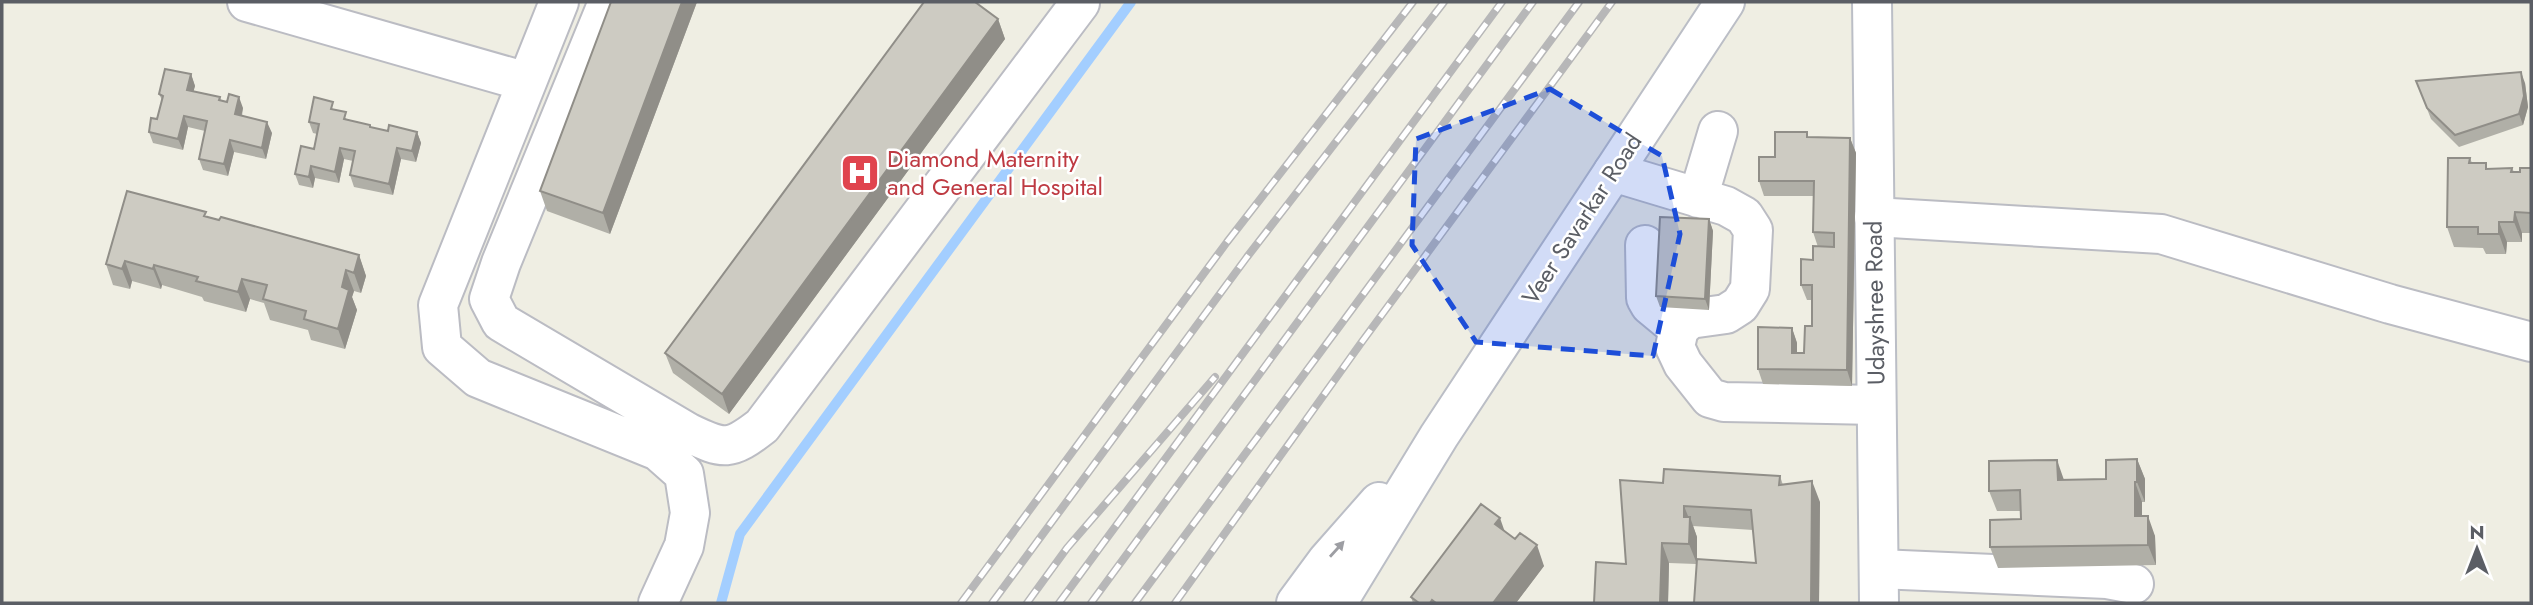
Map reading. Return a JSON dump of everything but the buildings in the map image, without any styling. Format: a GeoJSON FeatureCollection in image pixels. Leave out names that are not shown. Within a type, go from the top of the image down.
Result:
{"type":"FeatureCollection","features":[{"type":"Feature","properties":{"kind":"street"},"geometry":{"type":"LineString","coordinates":[[247,2],[527,82]]}},
{"type":"Feature","properties":{"kind":"street"},"geometry":{"type":"LineString","coordinates":[[559,2],[438,305],[442,347],[478,378],[658,452],[684,474],[690,513],[684,546],[659,603]]}},
{"type":"Feature","properties":{"kind":"street"},"geometry":{"type":"LineString","coordinates":[[608,2],[501,263],[489,299],[501,322],[689,433],[716,446],[739,444],[762,426],[1080,3]]}},
{"type":"Feature","properties":{"kind":"street","name":"Veer Savarkar Road"},"geometry":{"type":"LineString","coordinates":[[1337,603],[1439,436],[1725,2]]}},
{"type":"Feature","properties":{"kind":"street","name":"Udayshree Road"},"geometry":{"type":"LineString","coordinates":[[1872,2],[1879,586]]}},
{"type":"Feature","properties":{"kind":"street"},"geometry":{"type":"LineString","coordinates":[[1698,198],[1718,131]]}},
{"type":"Feature","properties":{"kind":"street"},"geometry":{"type":"LineString","coordinates":[[1613,172],[1727,206],[1744,216],[1753,230],[1750,289],[1740,305],[1726,314],[1690,319],[1679,329],[1675,347],[1683,364],[1710,398],[1724,402],[1876,405]]}},
{"type":"Feature","properties":{"kind":"street"},"geometry":{"type":"LineString","coordinates":[[1874,217],[2161,234],[2390,304],[2531,342]]}},
{"type":"Feature","properties":{"kind":"street"},"geometry":{"type":"LineString","coordinates":[[1645,245],[1646,298],[1679,329]]}},
{"type":"Feature","properties":{"kind":"street","name":"Veer Savarkar Road"},"geometry":{"type":"LineString","coordinates":[[1296,603],[1326,561],[1439,436]]}},
{"type":"Feature","properties":{"kind":"street"},"geometry":{"type":"LineString","coordinates":[[1879,586],[2107,579],[2134,584]]}},
{"type":"Feature","properties":{"kind":"highlighted area"},"geometry":{"type":"Polygon","coordinates":[[[1550,89],[1662,156],[1680,234],[1653,356],[1476,342],[1412,245],[1416,139],[1550,89]]]}},
{"type":"Feature","properties":{"kind":"waterway"},"geometry":{"type":"LineString","coordinates":[[721,603],[740,534],[1131,2]]}},
{"type":"Feature","properties":{"kind":"railway"},"geometry":{"type":"LineString","coordinates":[[961,603],[1227,242],[1413,2]]}},
{"type":"Feature","properties":{"kind":"railway"},"geometry":{"type":"LineString","coordinates":[[992,603],[1247,257],[1444,2]]}},
{"type":"Feature","properties":{"kind":"railway"},"geometry":{"type":"LineString","coordinates":[[1059,603],[1502,2]]}},
{"type":"Feature","properties":{"kind":"railway"},"geometry":{"type":"LineString","coordinates":[[1091,603],[1533,2]]}},
{"type":"Feature","properties":{"kind":"railway"},"geometry":{"type":"LineString","coordinates":[[1135,603],[1579,2]]}},
{"type":"Feature","properties":{"kind":"railway"},"geometry":{"type":"LineString","coordinates":[[1175,603],[1361,343],[1612,2]]}},
{"type":"Feature","properties":{"kind":"railway"},"geometry":{"type":"LineString","coordinates":[[1027,603],[1067,548],[1215,377]]}},
{"type":"Feature","properties":{"kind":"place","name":"Diamond Maternity and General Hospital"},"geometry":{"type":"Point","coordinates":[860,173]}}]}
